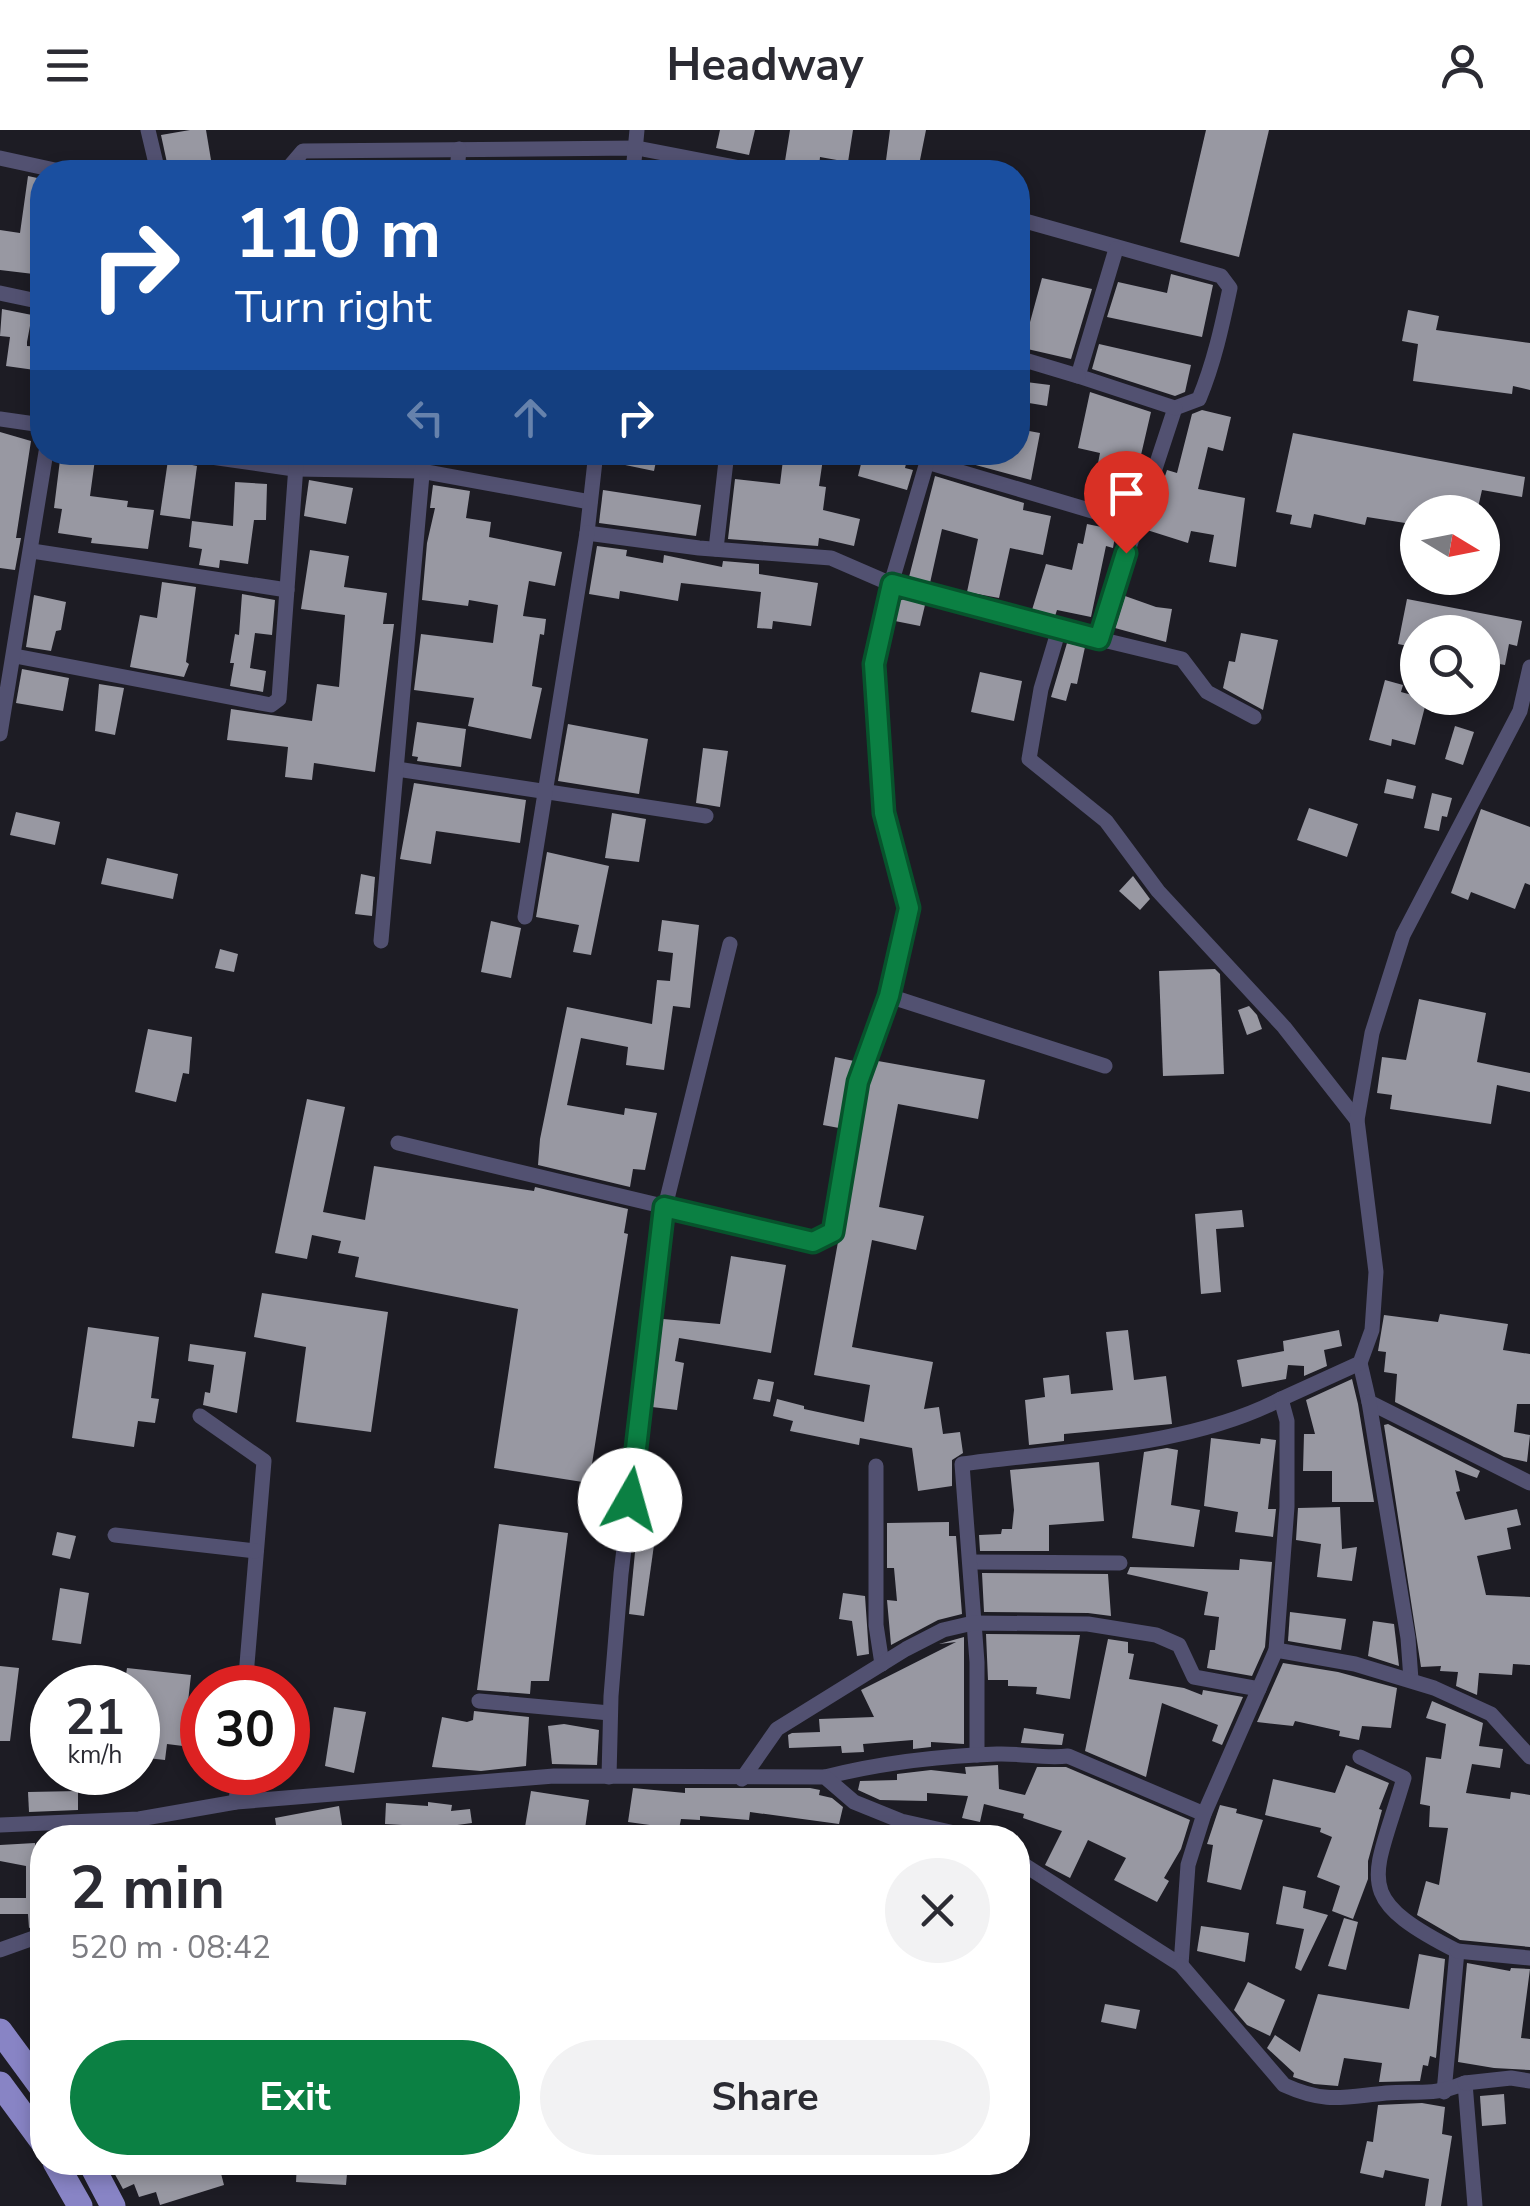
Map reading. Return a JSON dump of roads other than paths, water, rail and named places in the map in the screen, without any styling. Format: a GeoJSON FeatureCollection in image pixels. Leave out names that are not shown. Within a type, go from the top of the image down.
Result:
{"type":"FeatureCollection","features":[{"type":"Feature","properties":{"kind":"main road"},"geometry":{"type":"LineString","coordinates":[[0,2031],[30,2072]]}},
{"type":"Feature","properties":{"kind":"main road"},"geometry":{"type":"LineString","coordinates":[[0,2084],[30,2125]]}},
{"type":"Feature","properties":{"kind":"main road"},"geometry":{"type":"LineString","coordinates":[[63,2175],[80,2206]]}},
{"type":"Feature","properties":{"kind":"main road"},"geometry":{"type":"LineString","coordinates":[[97,2175],[113,2206]]}},
{"type":"Feature","properties":{"kind":"street"},"geometry":{"type":"LineString","coordinates":[[148,130],[155,160]]}},
{"type":"Feature","properties":{"kind":"street"},"geometry":{"type":"LineString","coordinates":[[635,160],[637,130]]}},
{"type":"Feature","properties":{"kind":"street"},"geometry":{"type":"LineString","coordinates":[[296,160],[303,151],[637,148],[699,160]]}},
{"type":"Feature","properties":{"kind":"street"},"geometry":{"type":"LineString","coordinates":[[458,160],[459,149]]}},
{"type":"Feature","properties":{"kind":"street"},"geometry":{"type":"LineString","coordinates":[[0,158],[30,165]]}},
{"type":"Feature","properties":{"kind":"street"},"geometry":{"type":"LineString","coordinates":[[1030,224],[1221,276],[1230,288],[1219,343],[1198,399],[1175,408],[1030,362]]}},
{"type":"Feature","properties":{"kind":"street"},"geometry":{"type":"LineString","coordinates":[[1078,376],[1116,249]]}},
{"type":"Feature","properties":{"kind":"street"},"geometry":{"type":"LineString","coordinates":[[0,294],[30,300]]}},
{"type":"Feature","properties":{"kind":"street"},"geometry":{"type":"LineString","coordinates":[[1099,639],[1175,408]]}},
{"type":"Feature","properties":{"kind":"street"},"geometry":{"type":"LineString","coordinates":[[0,419],[30,423]]}},
{"type":"Feature","properties":{"kind":"street"},"geometry":{"type":"LineString","coordinates":[[0,734],[44,465]]}},
{"type":"Feature","properties":{"kind":"street"},"geometry":{"type":"LineString","coordinates":[[15,656],[271,705],[279,699],[296,465]]}},
{"type":"Feature","properties":{"kind":"street"},"geometry":{"type":"LineString","coordinates":[[353,465],[421,471],[590,502]]}},
{"type":"Feature","properties":{"kind":"street"},"geometry":{"type":"LineString","coordinates":[[381,941],[422,465]]}},
{"type":"Feature","properties":{"kind":"street"},"geometry":{"type":"LineString","coordinates":[[525,918],[594,465]]}},
{"type":"Feature","properties":{"kind":"street"},"geometry":{"type":"LineString","coordinates":[[716,549],[726,465]]}},
{"type":"Feature","properties":{"kind":"street"},"geometry":{"type":"LineString","coordinates":[[398,1142],[813,1242],[833,1232],[858,1082],[889,996],[909,908],[884,813],[874,664],[926,465]]}},
{"type":"Feature","properties":{"kind":"street"},"geometry":{"type":"LineString","coordinates":[[950,465],[1136,524]]}},
{"type":"Feature","properties":{"kind":"street"},"geometry":{"type":"LineString","coordinates":[[587,533],[831,558],[892,584],[1182,660],[1207,692],[1254,716]]}},
{"type":"Feature","properties":{"kind":"street"},"geometry":{"type":"LineString","coordinates":[[32,551],[287,590]]}},
{"type":"Feature","properties":{"kind":"street"},"geometry":{"type":"LineString","coordinates":[[1059,629],[1041,689],[1028,760],[1106,821],[1158,891],[1284,1027],[1357,1120]]}},
{"type":"Feature","properties":{"kind":"street"},"geometry":{"type":"LineString","coordinates":[[1412,1680],[1360,1363],[1372,1330],[1376,1272],[1357,1120],[1372,1032],[1403,935],[1520,711],[1530,667]]}},
{"type":"Feature","properties":{"kind":"street"},"geometry":{"type":"LineString","coordinates":[[398,769],[706,816]]}},
{"type":"Feature","properties":{"kind":"street"},"geometry":{"type":"LineString","coordinates":[[609,1776],[621,1574],[664,1207],[730,944]]}},
{"type":"Feature","properties":{"kind":"street"},"geometry":{"type":"LineString","coordinates":[[889,996],[1104,1066]]}},
{"type":"Feature","properties":{"kind":"street"},"geometry":{"type":"LineString","coordinates":[[977,1756],[978,1698],[962,1464],[1147,1440],[1228,1420],[1256,1412],[1360,1363]]}},
{"type":"Feature","properties":{"kind":"street"},"geometry":{"type":"LineString","coordinates":[[1181,1965],[1188,1865],[1204,1814],[1276,1650],[1286,1507],[1287,1421],[1280,1398]]}},
{"type":"Feature","properties":{"kind":"street"},"geometry":{"type":"LineString","coordinates":[[1369,1402],[1530,1483]]}},
{"type":"Feature","properties":{"kind":"street"},"geometry":{"type":"LineString","coordinates":[[200,1416],[264,1461],[248,1665]]}},
{"type":"Feature","properties":{"kind":"street"},"geometry":{"type":"LineString","coordinates":[[876,1466],[876,1625],[882,1664]]}},
{"type":"Feature","properties":{"kind":"street"},"geometry":{"type":"LineString","coordinates":[[115,1534],[256,1551]]}},
{"type":"Feature","properties":{"kind":"street"},"geometry":{"type":"LineString","coordinates":[[970,1562],[1120,1563]]}},
{"type":"Feature","properties":{"kind":"street"},"geometry":{"type":"LineString","coordinates":[[742,1779],[777,1730],[943,1630],[973,1622],[1088,1624],[1156,1634],[1179,1645],[1194,1677],[1258,1689]]}},
{"type":"Feature","properties":{"kind":"street"},"geometry":{"type":"LineString","coordinates":[[1276,1650],[1355,1664],[1412,1680],[1491,1714],[1530,1757]]}},
{"type":"Feature","properties":{"kind":"street"},"geometry":{"type":"LineString","coordinates":[[479,1701],[610,1713]]}},
{"type":"Feature","properties":{"kind":"street"},"geometry":{"type":"LineString","coordinates":[[0,1825],[139,1820],[236,1802],[554,1776],[824,1777],[867,1766],[1002,1754],[1068,1756],[1204,1814]]}},
{"type":"Feature","properties":{"kind":"street"},"geometry":{"type":"LineString","coordinates":[[1360,1757],[1404,1778],[1380,1856],[1376,1884],[1399,1918],[1457,1951],[1530,1958]]}},
{"type":"Feature","properties":{"kind":"street"},"geometry":{"type":"LineString","coordinates":[[824,1777],[854,1802],[919,1825]]}},
{"type":"Feature","properties":{"kind":"street"},"geometry":{"type":"LineString","coordinates":[[236,1795],[236,1802]]}},
{"type":"Feature","properties":{"kind":"street"},"geometry":{"type":"LineString","coordinates":[[1030,1868],[1181,1965],[1284,2085],[1322,2098],[1360,2099],[1386,2093],[1444,2092],[1465,2083],[1511,2078],[1530,2081]]}},
{"type":"Feature","properties":{"kind":"street"},"geometry":{"type":"LineString","coordinates":[[0,1950],[30,1939]]}},
{"type":"Feature","properties":{"kind":"street"},"geometry":{"type":"LineString","coordinates":[[1444,2092],[1457,1951]]}},
{"type":"Feature","properties":{"kind":"street"},"geometry":{"type":"LineString","coordinates":[[1465,2083],[1475,2206]]}}]}
